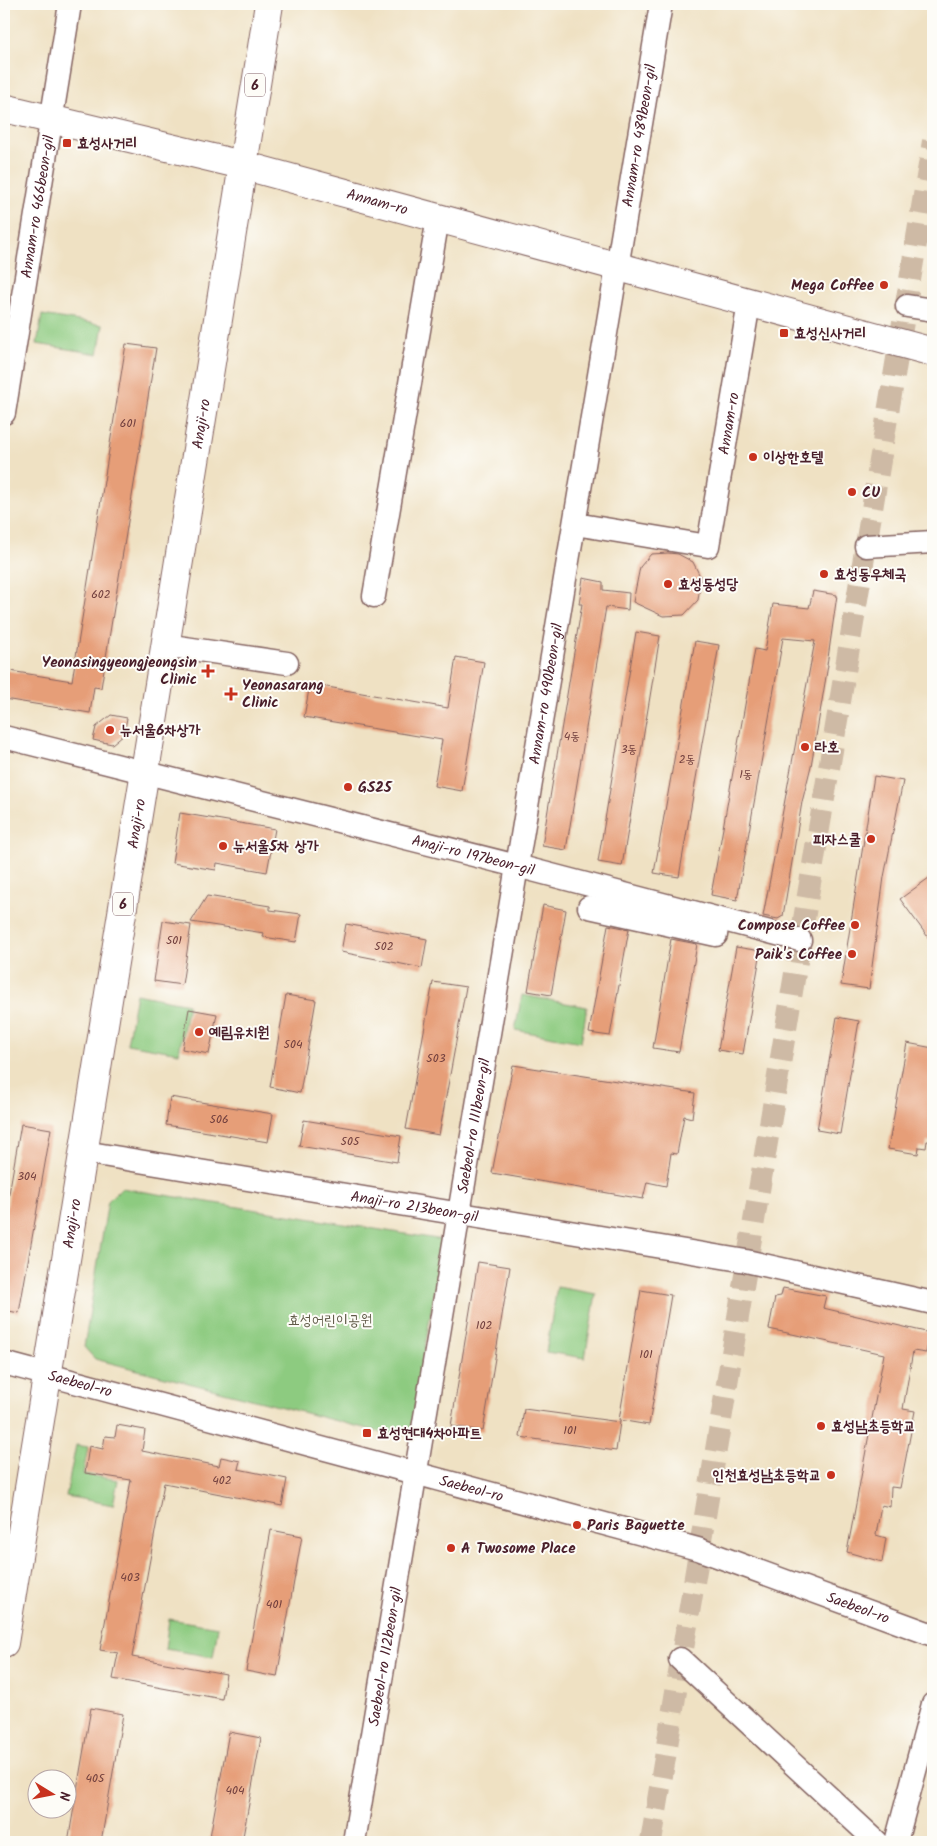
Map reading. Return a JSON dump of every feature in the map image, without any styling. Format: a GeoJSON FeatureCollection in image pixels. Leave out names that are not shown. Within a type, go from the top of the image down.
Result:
{"type":"FeatureCollection","features":[{"type":"Feature","properties":{"kind":"main road","name":"Anaji-ro"},"geometry":{"type":"LineString","coordinates":[[4,1643],[269,4]]}},
{"type":"Feature","properties":{"kind":"main road","name":"Annam-ro"},"geometry":{"type":"LineString","coordinates":[[4,108],[242,166],[933,352]]}},
{"type":"Feature","properties":{"kind":"street","name":"Annam-ro 466beon-gil"},"geometry":{"type":"LineString","coordinates":[[4,413],[70,4]]}},
{"type":"Feature","properties":{"kind":"street","name":"Annam-ro 489beon-gil"},"geometry":{"type":"LineString","coordinates":[[618,267],[661,4]]}},
{"type":"Feature","properties":{"kind":"street"},"geometry":{"type":"LineString","coordinates":[[374,596],[438,218]]}},
{"type":"Feature","properties":{"kind":"street","name":"Annam-ro 490beon-gil"},"geometry":{"type":"LineString","coordinates":[[517,866],[618,267]]}},
{"type":"Feature","properties":{"kind":"street","name":"Annam-ro"},"geometry":{"type":"LineString","coordinates":[[575,524],[708,546],[749,303]]}},
{"type":"Feature","properties":{"kind":"street"},"geometry":{"type":"LineString","coordinates":[[907,306],[933,310]]}},
{"type":"Feature","properties":{"kind":"street"},"geometry":{"type":"LineString","coordinates":[[866,546],[933,542]]}},
{"type":"Feature","properties":{"kind":"street"},"geometry":{"type":"LineString","coordinates":[[165,645],[287,663]]}},
{"type":"Feature","properties":{"kind":"street","name":"Anaji-ro 197beon-gil"},"geometry":{"type":"LineString","coordinates":[[4,737],[517,866],[800,940]]}},
{"type":"Feature","properties":{"kind":"street","name":"Saebeol-ro 111beon-gil"},"geometry":{"type":"LineString","coordinates":[[415,1473],[517,866]]}},
{"type":"Feature","properties":{"kind":"street"},"geometry":{"type":"LineString","coordinates":[[589,907],[716,935],[718,919]]}},
{"type":"Feature","properties":{"kind":"street","name":"Anaji-ro 213beon-gil"},"geometry":{"type":"LineString","coordinates":[[84,1152],[746,1261],[933,1303]]}},
{"type":"Feature","properties":{"kind":"street","name":"Saebeol-ro"},"geometry":{"type":"LineString","coordinates":[[4,1363],[698,1549],[933,1635]]}},
{"type":"Feature","properties":{"kind":"street","name":"Saebeol-ro 112beon-gil"},"geometry":{"type":"LineString","coordinates":[[354,1842],[415,1473]]}},
{"type":"Feature","properties":{"kind":"street"},"geometry":{"type":"LineString","coordinates":[[680,1659],[877,1842]]}},
{"type":"Feature","properties":{"kind":"street"},"geometry":{"type":"LineString","coordinates":[[896,1842],[933,1704]]}},
{"type":"Feature","properties":{"kind":"green space"},"geometry":{"type":"Polygon","coordinates":[[[42,315],[103,325],[98,354],[37,344],[42,315]]]}},
{"type":"Feature","properties":{"kind":"green space"},"geometry":{"type":"Polygon","coordinates":[[[136,994],[188,1004],[179,1053],[127,1044],[136,994]]]}},
{"type":"Feature","properties":{"kind":"green space"},"geometry":{"type":"Polygon","coordinates":[[[522,995],[587,1007],[581,1042],[515,1030],[522,995]]]}},
{"type":"Feature","properties":{"kind":"green space","name":"효성어린이공원"},"geometry":{"type":"Polygon","coordinates":[[[121,1188],[443,1240],[411,1431],[395,1436],[95,1359],[84,1347],[108,1201],[121,1188]]]}},
{"type":"Feature","properties":{"kind":"green space"},"geometry":{"type":"Polygon","coordinates":[[[557,1287],[596,1294],[585,1358],[546,1352],[557,1287]]]}},
{"type":"Feature","properties":{"kind":"green space"},"geometry":{"type":"Polygon","coordinates":[[[76,1445],[88,1447],[83,1474],[118,1480],[113,1505],[66,1496],[76,1445]]]}},
{"type":"Feature","properties":{"kind":"green space"},"geometry":{"type":"Polygon","coordinates":[[[169,1619],[218,1627],[213,1657],[165,1649],[169,1619]]]}},
{"type":"Feature","properties":{"kind":"building"},"geometry":{"type":"Polygon","coordinates":[[[126,344],[156,348],[101,688],[94,687],[90,713],[4,699],[4,670],[72,681],[126,344]]]}},
{"type":"Feature","properties":{"kind":"building","name":"효성동성당"},"geometry":{"type":"Polygon","coordinates":[[[651,554],[678,554],[693,562],[701,578],[698,600],[684,615],[663,616],[633,602],[640,567],[651,554]]]}},
{"type":"Feature","properties":{"kind":"building"},"geometry":{"type":"Polygon","coordinates":[[[583,578],[603,582],[603,590],[629,593],[628,610],[606,607],[566,850],[542,846],[582,604],[579,604],[583,578]]]}},
{"type":"Feature","properties":{"kind":"building"},"geometry":{"type":"Polygon","coordinates":[[[813,591],[837,595],[828,665],[811,766],[802,802],[783,916],[778,919],[763,916],[815,641],[783,638],[737,900],[711,895],[755,649],[765,651],[773,604],[809,608],[813,591]]]}},
{"type":"Feature","properties":{"kind":"building"},"geometry":{"type":"Polygon","coordinates":[[[636,632],[660,636],[622,866],[598,862],[636,632]]]}},
{"type":"Feature","properties":{"kind":"building"},"geometry":{"type":"Polygon","coordinates":[[[695,641],[719,645],[679,877],[654,873],[695,641]]]}},
{"type":"Feature","properties":{"kind":"building"},"geometry":{"type":"Polygon","coordinates":[[[456,657],[484,662],[462,791],[434,786],[442,740],[304,717],[310,684],[448,708],[456,657]]]}},
{"type":"Feature","properties":{"kind":"building","name":"뉴서울6차상가"},"geometry":{"type":"Polygon","coordinates":[[[111,715],[127,718],[124,734],[112,744],[93,740],[96,727],[111,715]]]}},
{"type":"Feature","properties":{"kind":"building"},"geometry":{"type":"Polygon","coordinates":[[[874,776],[903,781],[884,877],[869,989],[841,985],[874,776]]]}},
{"type":"Feature","properties":{"kind":"building","name":"뉴서울5차 상가"},"geometry":{"type":"Polygon","coordinates":[[[180,813],[275,829],[267,872],[217,863],[216,870],[172,863],[180,813]]]}},
{"type":"Feature","properties":{"kind":"building"},"geometry":{"type":"Polygon","coordinates":[[[933,875],[933,944],[900,899],[933,875]]]}},
{"type":"Feature","properties":{"kind":"building"},"geometry":{"type":"Polygon","coordinates":[[[207,896],[270,906],[270,910],[301,914],[296,942],[263,937],[264,933],[191,922],[207,896]]]}},
{"type":"Feature","properties":{"kind":"building"},"geometry":{"type":"Polygon","coordinates":[[[543,905],[566,910],[551,995],[528,991],[543,905]]]}},
{"type":"Feature","properties":{"kind":"building"},"geometry":{"type":"Polygon","coordinates":[[[163,921],[191,925],[182,985],[154,981],[163,921]]]}},
{"type":"Feature","properties":{"kind":"building"},"geometry":{"type":"Polygon","coordinates":[[[346,924],[427,939],[422,968],[341,952],[346,924]]]}},
{"type":"Feature","properties":{"kind":"building"},"geometry":{"type":"Polygon","coordinates":[[[608,925],[629,929],[610,1036],[589,1033],[608,925]]]}},
{"type":"Feature","properties":{"kind":"building"},"geometry":{"type":"Polygon","coordinates":[[[671,939],[697,944],[679,1052],[653,1048],[671,939]]]}},
{"type":"Feature","properties":{"kind":"building"},"geometry":{"type":"Polygon","coordinates":[[[736,947],[761,951],[743,1054],[718,1050],[736,947]]]}},
{"type":"Feature","properties":{"kind":"building"},"geometry":{"type":"Polygon","coordinates":[[[433,982],[466,987],[439,1135],[406,1129],[433,982]]]}},
{"type":"Feature","properties":{"kind":"building"},"geometry":{"type":"Polygon","coordinates":[[[286,995],[316,1000],[300,1093],[270,1087],[286,995]]]}},
{"type":"Feature","properties":{"kind":"building","name":"예림유치원"},"geometry":{"type":"Polygon","coordinates":[[[189,1009],[217,1014],[209,1054],[182,1049],[189,1009]]]}},
{"type":"Feature","properties":{"kind":"building"},"geometry":{"type":"Polygon","coordinates":[[[837,1017],[859,1021],[840,1134],[817,1130],[837,1017]]]}},
{"type":"Feature","properties":{"kind":"building"},"geometry":{"type":"Polygon","coordinates":[[[907,1043],[933,1048],[933,1142],[927,1141],[926,1148],[919,1147],[918,1154],[888,1149],[907,1043]]]}},
{"type":"Feature","properties":{"kind":"building"},"geometry":{"type":"Polygon","coordinates":[[[513,1065],[695,1093],[692,1118],[684,1116],[677,1154],[671,1153],[666,1186],[647,1182],[643,1199],[492,1173],[513,1065]]]}},
{"type":"Feature","properties":{"kind":"building"},"geometry":{"type":"Polygon","coordinates":[[[170,1097],[273,1114],[268,1142],[166,1125],[170,1097]]]}},
{"type":"Feature","properties":{"kind":"building"},"geometry":{"type":"Polygon","coordinates":[[[304,1120],[401,1136],[397,1162],[299,1146],[304,1120]]]}},
{"type":"Feature","properties":{"kind":"building"},"geometry":{"type":"Polygon","coordinates":[[[21,1124],[51,1129],[19,1313],[4,1310],[4,1223],[21,1124]]]}},
{"type":"Feature","properties":{"kind":"building"},"geometry":{"type":"Polygon","coordinates":[[[478,1262],[510,1267],[483,1431],[451,1426],[478,1262]]]}},
{"type":"Feature","properties":{"kind":"building"},"geometry":{"type":"Polygon","coordinates":[[[783,1288],[826,1296],[823,1308],[930,1333],[926,1353],[913,1351],[903,1409],[915,1411],[900,1488],[891,1487],[890,1507],[881,1505],[876,1535],[886,1538],[882,1562],[847,1552],[884,1354],[769,1329],[775,1297],[781,1296],[783,1288]]]}},
{"type":"Feature","properties":{"kind":"building"},"geometry":{"type":"Polygon","coordinates":[[[641,1290],[671,1295],[649,1425],[619,1420],[641,1290]]]}},
{"type":"Feature","properties":{"kind":"building"},"geometry":{"type":"Polygon","coordinates":[[[524,1409],[620,1422],[616,1451],[520,1437],[524,1409]]]}},
{"type":"Feature","properties":{"kind":"building"},"geometry":{"type":"Polygon","coordinates":[[[117,1425],[145,1430],[142,1451],[219,1466],[221,1457],[240,1461],[238,1469],[287,1479],[282,1506],[164,1483],[132,1657],[226,1674],[222,1699],[113,1679],[118,1653],[100,1650],[131,1480],[85,1473],[89,1446],[103,1449],[105,1436],[115,1437],[117,1425]]]}},
{"type":"Feature","properties":{"kind":"building"},"geometry":{"type":"Polygon","coordinates":[[[271,1530],[302,1536],[277,1677],[246,1671],[271,1530]]]}},
{"type":"Feature","properties":{"kind":"building"},"geometry":{"type":"Polygon","coordinates":[[[91,1708],[123,1714],[101,1842],[68,1842],[72,1818],[78,1818],[78,1784],[91,1708]]]}},
{"type":"Feature","properties":{"kind":"building"},"geometry":{"type":"Polygon","coordinates":[[[229,1732],[261,1738],[242,1842],[209,1842],[229,1732]]]}},
{"type":"Feature","properties":{"kind":"tunnel"},"geometry":{"type":"LineString","coordinates":[[651,1842],[933,141]]}},
{"type":"Feature","properties":{"kind":"place","name":"효성사거리"},"geometry":{"type":"Point","coordinates":[67,143]}},
{"type":"Feature","properties":{"kind":"place","name":"Mega Coffee"},"geometry":{"type":"Point","coordinates":[884,285]}},
{"type":"Feature","properties":{"kind":"place","name":"효성신사거리"},"geometry":{"type":"Point","coordinates":[784,333]}},
{"type":"Feature","properties":{"kind":"place","name":"이상한호텔"},"geometry":{"type":"Point","coordinates":[753,457]}},
{"type":"Feature","properties":{"kind":"place","name":"CU"},"geometry":{"type":"Point","coordinates":[852,492]}},
{"type":"Feature","properties":{"kind":"place","name":"효성동우체국"},"geometry":{"type":"Point","coordinates":[824,574]}},
{"type":"Feature","properties":{"kind":"place","name":"효성동성당"},"geometry":{"type":"Point","coordinates":[668,584]}},
{"type":"Feature","properties":{"kind":"place","name":"Yeonasingyeongjeongsin Clinic"},"geometry":{"type":"Point","coordinates":[208,671]}},
{"type":"Feature","properties":{"kind":"place","name":"Yeonasarang Clinic"},"geometry":{"type":"Point","coordinates":[231,694]}},
{"type":"Feature","properties":{"kind":"place","name":"뉴서울6차상가"},"geometry":{"type":"Point","coordinates":[110,730]}},
{"type":"Feature","properties":{"kind":"place","name":"라호"},"geometry":{"type":"Point","coordinates":[805,747]}},
{"type":"Feature","properties":{"kind":"place","name":"GS25"},"geometry":{"type":"Point","coordinates":[348,787]}},
{"type":"Feature","properties":{"kind":"place","name":"피자스쿨"},"geometry":{"type":"Point","coordinates":[871,839]}},
{"type":"Feature","properties":{"kind":"place","name":"뉴서울5차 상가"},"geometry":{"type":"Point","coordinates":[223,846]}},
{"type":"Feature","properties":{"kind":"place","name":"Compose Coffee"},"geometry":{"type":"Point","coordinates":[855,925]}},
{"type":"Feature","properties":{"kind":"place","name":"Paik's Coffee"},"geometry":{"type":"Point","coordinates":[852,954]}},
{"type":"Feature","properties":{"kind":"place","name":"예림유치원"},"geometry":{"type":"Point","coordinates":[199,1032]}},
{"type":"Feature","properties":{"kind":"place","name":"효성남초등학교"},"geometry":{"type":"Point","coordinates":[821,1426]}},
{"type":"Feature","properties":{"kind":"place","name":"효성현대4차아파트"},"geometry":{"type":"Point","coordinates":[367,1433]}},
{"type":"Feature","properties":{"kind":"place","name":"인천효성남초등학교"},"geometry":{"type":"Point","coordinates":[831,1475]}},
{"type":"Feature","properties":{"kind":"place","name":"Paris Baguette"},"geometry":{"type":"Point","coordinates":[577,1525]}},
{"type":"Feature","properties":{"kind":"place","name":"A Twosome Place"},"geometry":{"type":"Point","coordinates":[451,1548]}}]}
